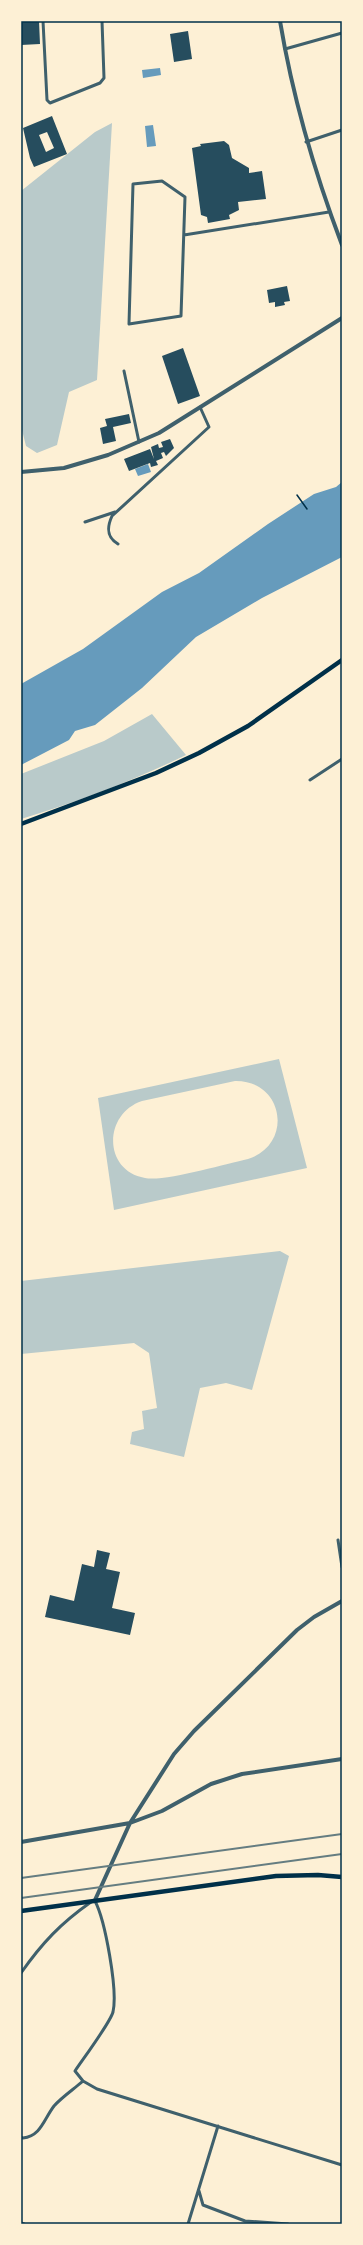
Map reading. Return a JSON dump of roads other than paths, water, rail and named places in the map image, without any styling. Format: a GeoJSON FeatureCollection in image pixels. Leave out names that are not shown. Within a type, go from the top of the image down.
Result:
{"type":"FeatureCollection","features":[{"type":"Feature","properties":{"kind":"main road"},"geometry":{"type":"LineString","coordinates":[[21,824],[156,773],[198,753],[248,726],[342,660]]}},
{"type":"Feature","properties":{"kind":"main road"},"geometry":{"type":"LineString","coordinates":[[21,1911],[276,1876],[318,1875],[342,1878]]}},
{"type":"Feature","properties":{"kind":"street"},"geometry":{"type":"LineString","coordinates":[[43,21],[47,100],[50,103],[100,83],[104,78],[102,21]]}},
{"type":"Feature","properties":{"kind":"street"},"geometry":{"type":"LineString","coordinates":[[280,21],[284,49],[306,142],[342,245]]}},
{"type":"Feature","properties":{"kind":"street"},"geometry":{"type":"LineString","coordinates":[[284,49],[342,33]]}},
{"type":"Feature","properties":{"kind":"street"},"geometry":{"type":"LineString","coordinates":[[306,142],[342,130]]}},
{"type":"Feature","properties":{"kind":"street"},"geometry":{"type":"LineString","coordinates":[[162,181],[185,197],[184,235],[180,316],[129,324],[133,184],[162,181]]}},
{"type":"Feature","properties":{"kind":"street"},"geometry":{"type":"LineString","coordinates":[[184,235],[330,212]]}},
{"type":"Feature","properties":{"kind":"street"},"geometry":{"type":"LineString","coordinates":[[21,472],[64,468],[108,455],[139,443],[167,429],[200,406],[342,318]]}},
{"type":"Feature","properties":{"kind":"street"},"geometry":{"type":"LineString","coordinates":[[124,371],[139,443]]}},
{"type":"Feature","properties":{"kind":"street"},"geometry":{"type":"LineString","coordinates":[[118,544],[111,537],[108,529],[110,520],[117,511],[209,427],[200,406]]}},
{"type":"Feature","properties":{"kind":"street"},"geometry":{"type":"LineString","coordinates":[[85,522],[117,511]]}},
{"type":"Feature","properties":{"kind":"street"},"geometry":{"type":"LineString","coordinates":[[310,780],[342,759]]}},
{"type":"Feature","properties":{"kind":"street"},"geometry":{"type":"LineString","coordinates":[[338,1540],[342,1567]]}},
{"type":"Feature","properties":{"kind":"street"},"geometry":{"type":"LineString","coordinates":[[21,1973],[41,1946],[60,1925],[95,1900],[130,1823],[174,1754],[194,1731],[297,1630],[314,1617],[342,1601]]}},
{"type":"Feature","properties":{"kind":"street"},"geometry":{"type":"LineString","coordinates":[[21,1842],[130,1823],[162,1811],[211,1784],[242,1774],[342,1759]]}},
{"type":"Feature","properties":{"kind":"street"},"geometry":{"type":"LineString","coordinates":[[95,1900],[101,1913],[109,1953],[113,2013],[75,2071],[83,2081],[97,2088],[342,2165]]}},
{"type":"Feature","properties":{"kind":"street"},"geometry":{"type":"LineString","coordinates":[[21,2137],[30,2138],[39,2131],[55,2105],[83,2081]]}},
{"type":"Feature","properties":{"kind":"street"},"geometry":{"type":"LineString","coordinates":[[188,2224],[218,2126]]}},
{"type":"Feature","properties":{"kind":"street"},"geometry":{"type":"LineString","coordinates":[[199,2191],[203,2205],[235,2218],[248,2222],[288,2224]]}},
{"type":"Feature","properties":{"kind":"water"},"geometry":{"type":"Polygon","coordinates":[[[160,68],[161,75],[143,78],[142,70],[160,68]]]}},
{"type":"Feature","properties":{"kind":"water"},"geometry":{"type":"Polygon","coordinates":[[[153,125],[156,146],[147,147],[145,126],[153,125]]]}},
{"type":"Feature","properties":{"kind":"water"},"geometry":{"type":"Polygon","coordinates":[[[148,464],[151,472],[138,476],[135,469],[148,464]]]}},
{"type":"Feature","properties":{"kind":"water"},"geometry":{"type":"Polygon","coordinates":[[[342,482],[342,557],[262,598],[196,637],[142,688],[95,725],[75,731],[69,740],[21,765],[21,684],[83,649],[162,592],[199,573],[268,524],[314,494],[336,487],[342,482]]]}},
{"type":"Feature","properties":{"kind":"railway"},"geometry":{"type":"LineString","coordinates":[[21,1878],[342,1834]]}},
{"type":"Feature","properties":{"kind":"railway"},"geometry":{"type":"LineString","coordinates":[[21,1898],[342,1854]]}}]}
